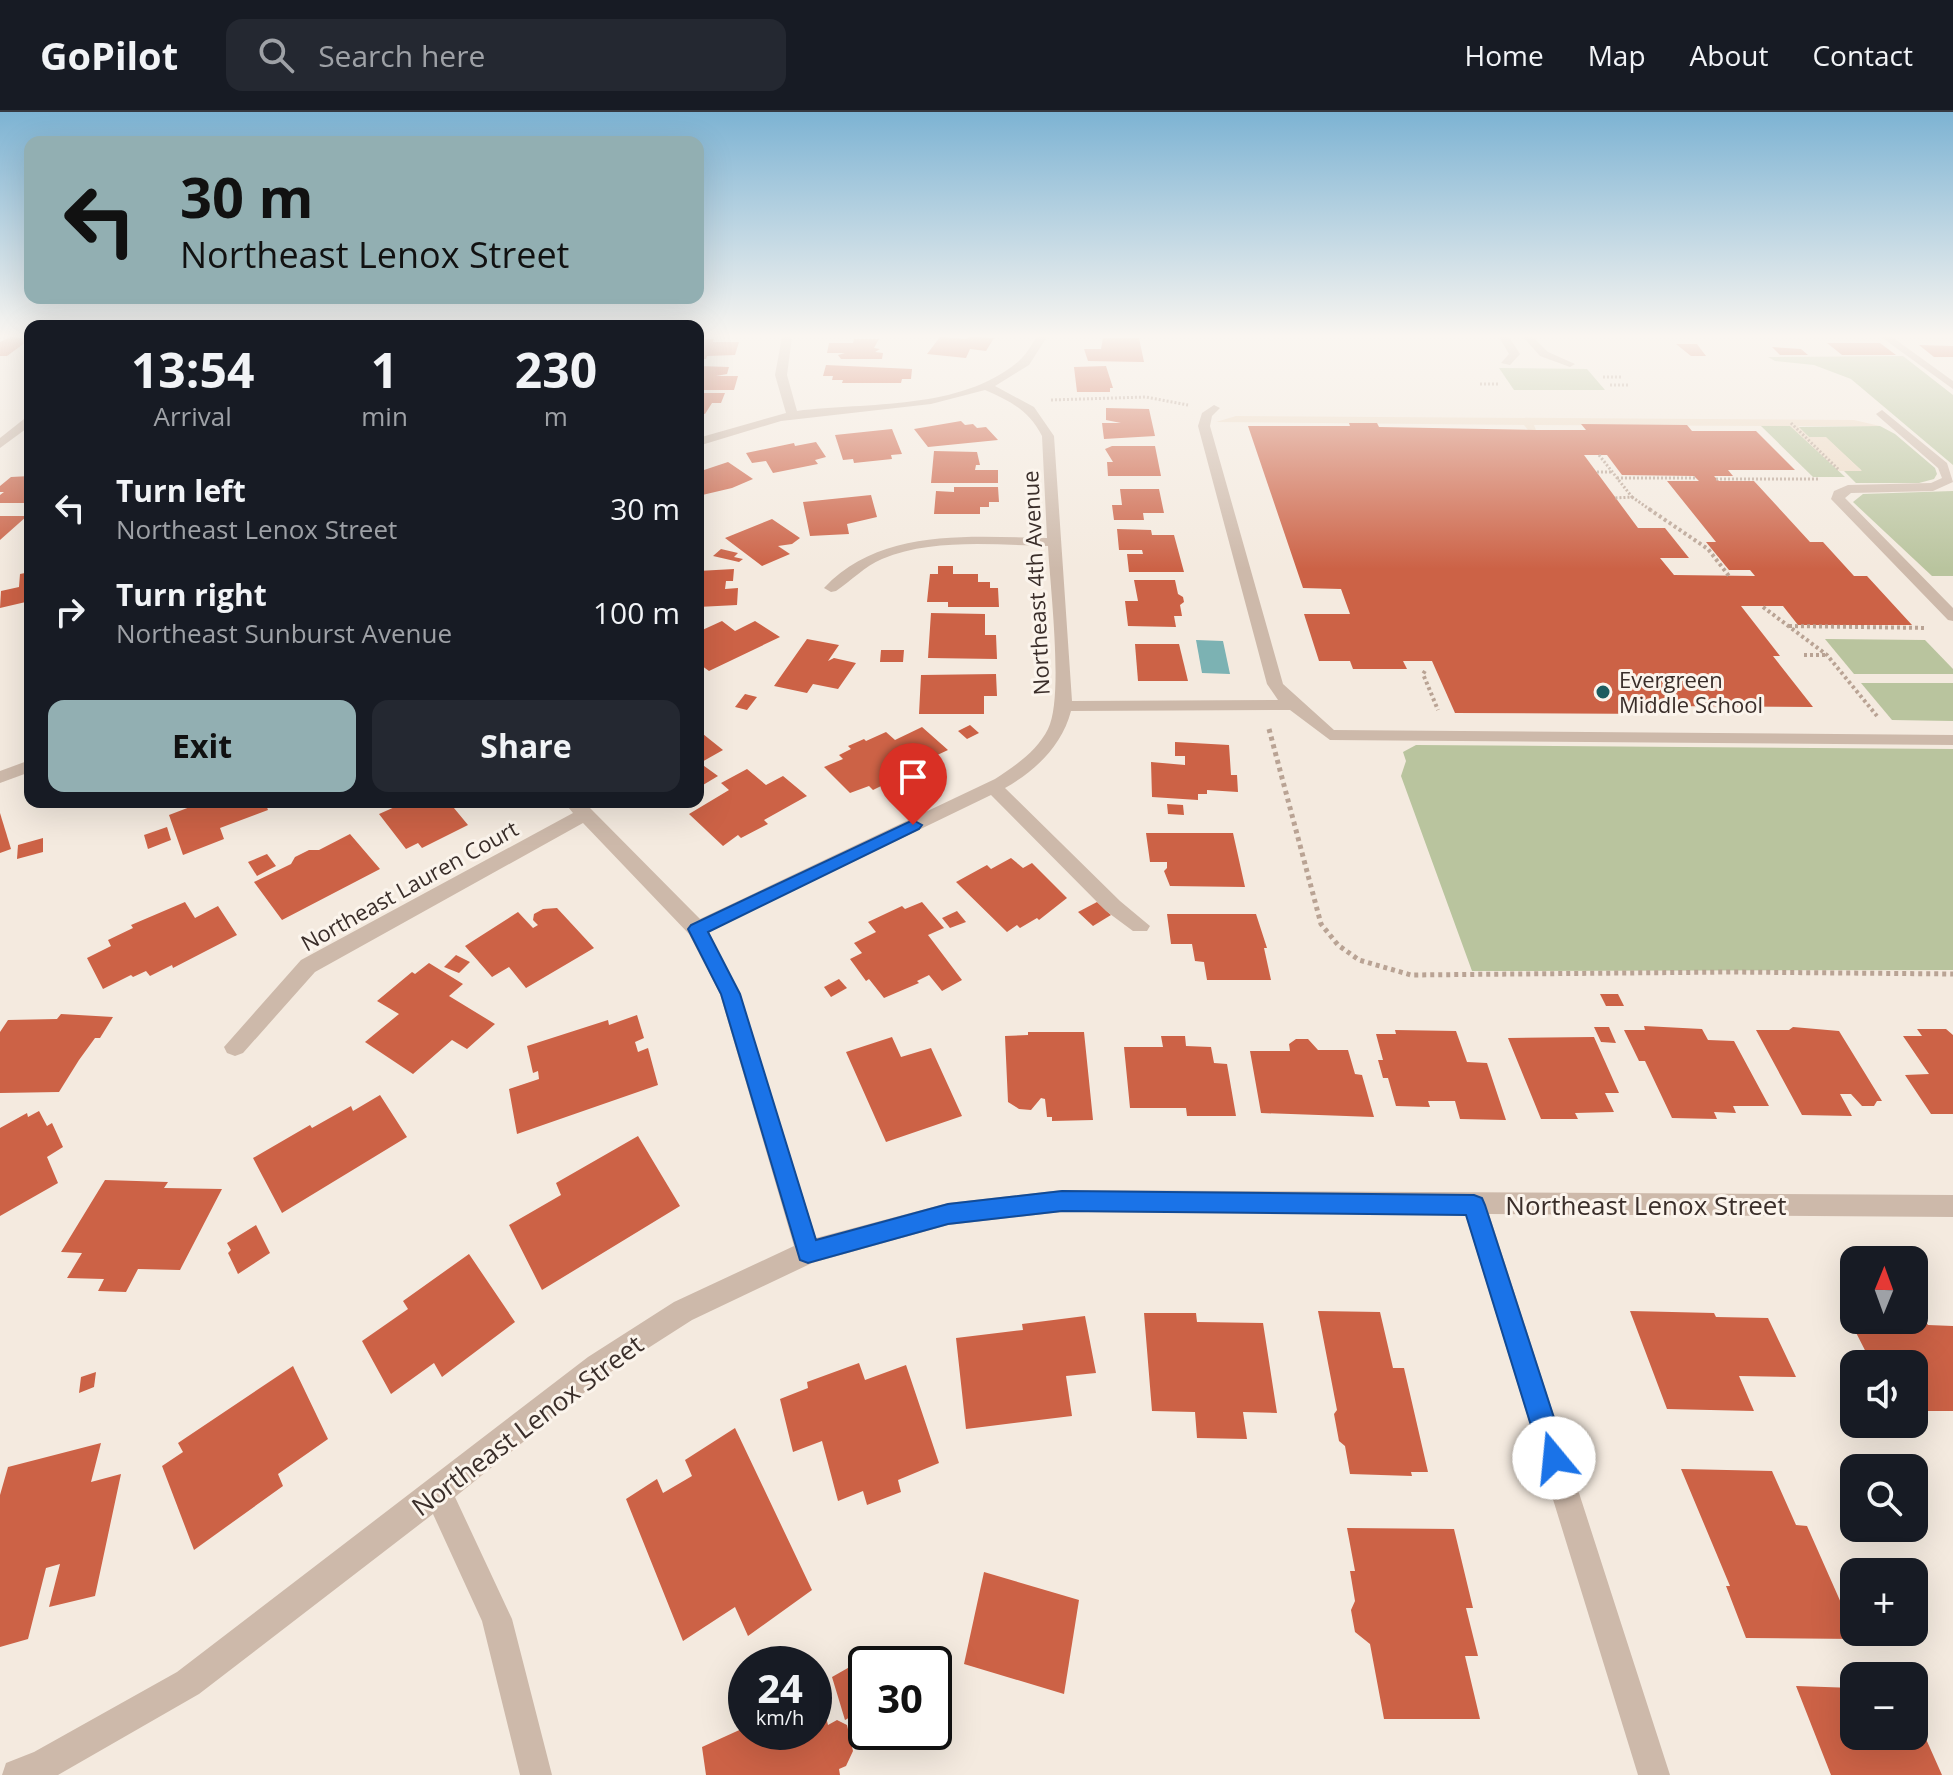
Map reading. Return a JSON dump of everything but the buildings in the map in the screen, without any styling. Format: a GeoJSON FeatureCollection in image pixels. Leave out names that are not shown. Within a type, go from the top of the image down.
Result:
{"type":"FeatureCollection","features":[{"type":"Feature","properties":{"kind":"street"},"geometry":{"type":"LineString","coordinates":[[704,440],[797,415]]}},
{"type":"Feature","properties":{"kind":"street","name":"Northeast 4th Avenue"},"geometry":{"type":"LineString","coordinates":[[697,929],[993,787],[1023,770],[1055,734],[1064,706],[1056,542],[1048,436],[1037,415]]}},
{"type":"Feature","properties":{"kind":"street"},"geometry":{"type":"LineString","coordinates":[[1206,415],[1204,426],[1278,691],[1319,721],[1330,735],[1953,740]]}},
{"type":"Feature","properties":{"kind":"street"},"geometry":{"type":"LineString","coordinates":[[1883,415],[1943,466],[1949,479],[1933,487],[1848,489],[1839,494],[1838,499],[1953,617]]}},
{"type":"Feature","properties":{"kind":"street"},"geometry":{"type":"LineString","coordinates":[[0,422],[24,422]]}},
{"type":"Feature","properties":{"kind":"street"},"geometry":{"type":"LineString","coordinates":[[0,444],[24,426]]}},
{"type":"Feature","properties":{"kind":"street"},"geometry":{"type":"LineString","coordinates":[[831,588],[875,557],[906,547],[966,542],[1056,542]]}},
{"type":"Feature","properties":{"kind":"street"},"geometry":{"type":"LineString","coordinates":[[1064,706],[1296,705]]}},
{"type":"Feature","properties":{"kind":"street"},"geometry":{"type":"LineString","coordinates":[[0,777],[24,768]]}},
{"type":"Feature","properties":{"kind":"street"},"geometry":{"type":"LineString","coordinates":[[993,787],[1113,906],[1140,926]]}},
{"type":"Feature","properties":{"kind":"street"},"geometry":{"type":"LineString","coordinates":[[579,808],[697,929],[730,994],[808,1252]]}},
{"type":"Feature","properties":{"kind":"street","name":"Northeast Lauren Court"},"geometry":{"type":"LineString","coordinates":[[235,1047],[308,966],[579,808]]}},
{"type":"Feature","properties":{"kind":"street","name":"Northeast Lenox Street"},"geometry":{"type":"LineString","coordinates":[[18,1775],[44,1765],[188,1683],[597,1366],[683,1311],[808,1252],[948,1214],[1062,1201],[1953,1206]]}},
{"type":"Feature","properties":{"kind":"street"},"geometry":{"type":"LineString","coordinates":[[1474,1205],[1654,1775]]}},
{"type":"Feature","properties":{"kind":"street"},"geometry":{"type":"LineString","coordinates":[[438,1492],[497,1619],[536,1775]]}},
{"type":"Feature","properties":{"kind":"path"},"geometry":{"type":"LineString","coordinates":[[1791,423],[1841,471]]}},
{"type":"Feature","properties":{"kind":"path"},"geometry":{"type":"LineString","coordinates":[[1599,455],[1632,497],[1708,549],[1729,576]]}},
{"type":"Feature","properties":{"kind":"path"},"geometry":{"type":"LineString","coordinates":[[1597,472],[1613,472]]}},
{"type":"Feature","properties":{"kind":"path"},"geometry":{"type":"LineString","coordinates":[[1617,478],[1696,478]]}},
{"type":"Feature","properties":{"kind":"path"},"geometry":{"type":"LineString","coordinates":[[1716,479],[1820,479]]}},
{"type":"Feature","properties":{"kind":"path"},"geometry":{"type":"LineString","coordinates":[[1615,498],[1632,497]]}},
{"type":"Feature","properties":{"kind":"path"},"geometry":{"type":"LineString","coordinates":[[1763,607],[1827,655],[1877,716]]}},
{"type":"Feature","properties":{"kind":"path"},"geometry":{"type":"LineString","coordinates":[[1788,626],[1935,628]]}},
{"type":"Feature","properties":{"kind":"path"},"geometry":{"type":"LineString","coordinates":[[1804,655],[1827,655]]}},
{"type":"Feature","properties":{"kind":"path"},"geometry":{"type":"LineString","coordinates":[[1425,671],[1423,674],[1439,712]]}},
{"type":"Feature","properties":{"kind":"path"},"geometry":{"type":"LineString","coordinates":[[1274,722],[1269,728],[1321,924],[1338,945],[1359,960],[1411,975],[1953,974]]}},
{"type":"Feature","properties":{"kind":"green space"},"geometry":{"type":"Polygon","coordinates":[[[1893,415],[1953,415],[1953,465],[1893,415]]]}},
{"type":"Feature","properties":{"kind":"green space"},"geometry":{"type":"Polygon","coordinates":[[[1760,425],[1791,426],[1845,477],[1813,477],[1760,425]]]}},
{"type":"Feature","properties":{"kind":"green space"},"geometry":{"type":"Polygon","coordinates":[[[1880,426],[1895,434],[1935,468],[1937,474],[1934,479],[1919,483],[1856,483],[1844,471],[1861,470],[1826,438],[1809,437],[1797,427],[1880,426]]]}},
{"type":"Feature","properties":{"kind":"green space"},"geometry":{"type":"Polygon","coordinates":[[[1953,491],[1953,576],[1932,576],[1853,502],[1863,494],[1953,491]]]}},
{"type":"Feature","properties":{"kind":"green space"},"geometry":{"type":"Polygon","coordinates":[[[1825,639],[1925,640],[1953,669],[1953,674],[1854,674],[1825,639]]]}},
{"type":"Feature","properties":{"kind":"green space"},"geometry":{"type":"Polygon","coordinates":[[[1861,683],[1953,683],[1953,721],[1892,720],[1861,683]]]}},
{"type":"Feature","properties":{"kind":"green space"},"geometry":{"type":"Polygon","coordinates":[[[1416,745],[1953,749],[1953,970],[1472,971],[1401,776],[1406,761],[1403,752],[1416,745]]]}},
{"type":"Feature","properties":{"kind":"shaded area"},"geometry":{"type":"Polygon","coordinates":[[[1236,416],[1854,420],[1880,426],[1798,426],[1809,437],[1826,437],[1862,471],[1839,471],[1790,426],[1534,425],[1536,430],[1528,430],[1524,425],[1216,422],[1236,416]]]}},
{"type":"Feature","properties":{"kind":"water"},"geometry":{"type":"Polygon","coordinates":[[[1196,640],[1223,641],[1230,674],[1202,673],[1196,640]]]}},
{"type":"Feature","properties":{"kind":"place","name":"Evergreen Middle School"},"geometry":{"type":"Point","coordinates":[1603,692]}},
{"type":"Feature","properties":{"kind":"route"},"geometry":{"type":"LineString","coordinates":[[913,825],[697,929],[730,994],[808,1252],[948,1214],[1062,1201],[1474,1205],[1554,1458]]}}]}
